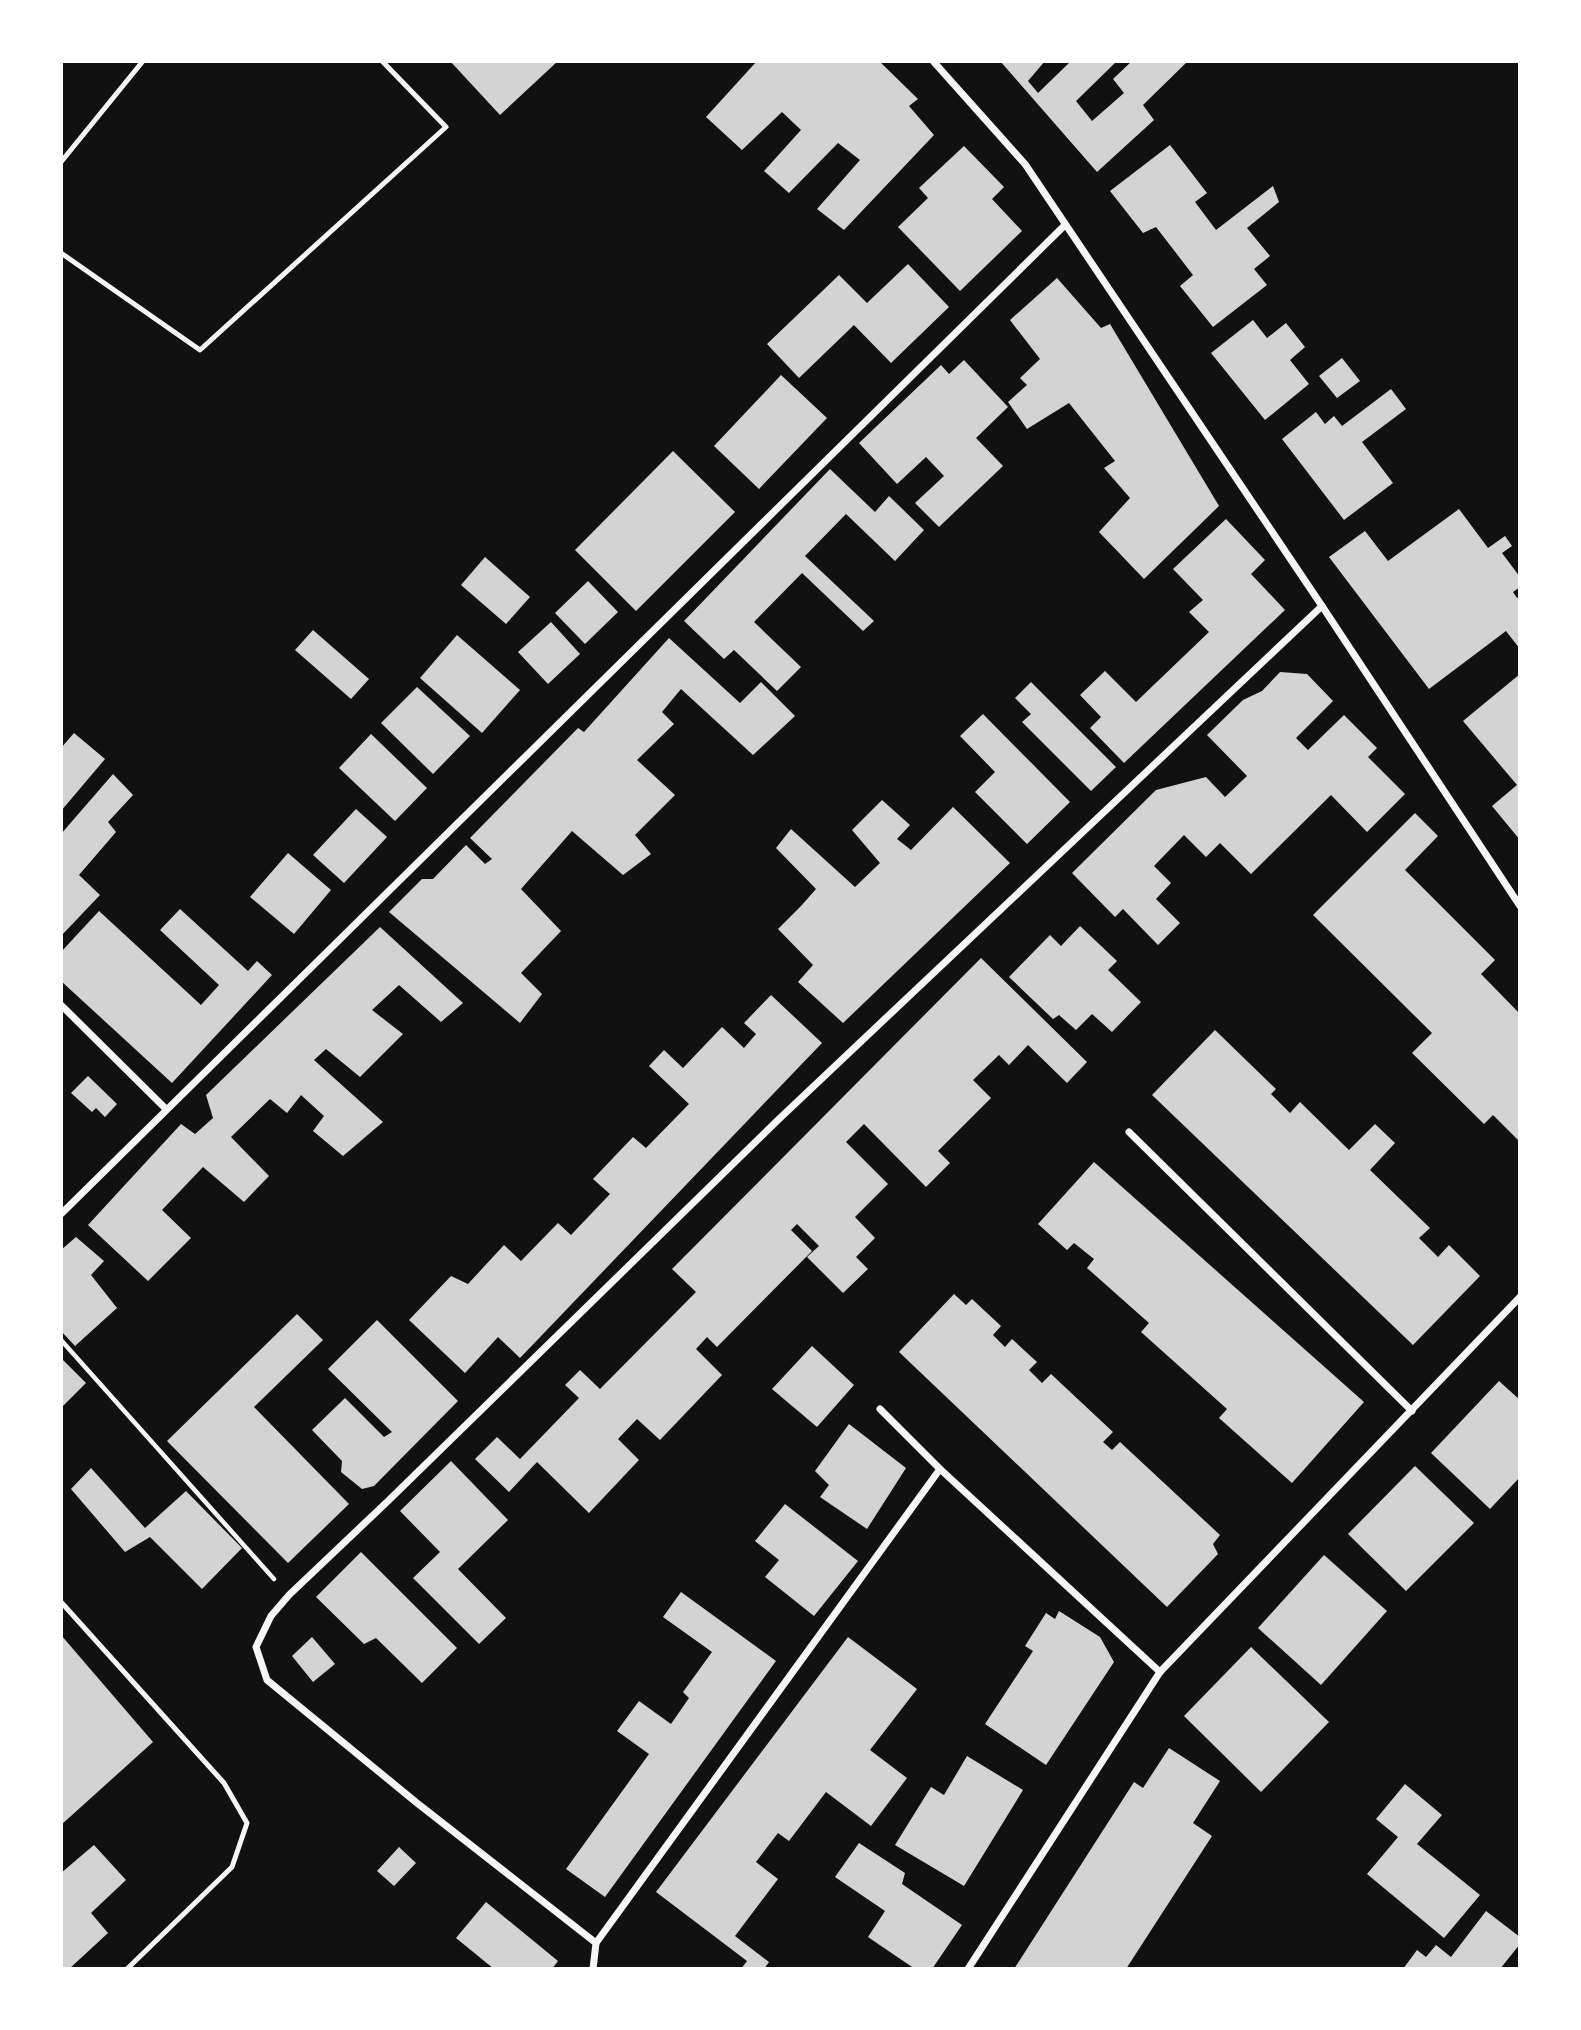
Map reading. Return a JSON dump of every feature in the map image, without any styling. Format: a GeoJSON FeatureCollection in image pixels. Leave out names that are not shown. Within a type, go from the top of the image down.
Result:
{"type":"FeatureCollection","features":[{"type":"Feature","properties":{"kind":"street"},"geometry":{"type":"LineString","coordinates":[[933,61],[1025,164],[1520,906]]}},
{"type":"Feature","properties":{"kind":"street"},"geometry":{"type":"LineString","coordinates":[[61,1214],[1065,225]]}},
{"type":"Feature","properties":{"kind":"street"},"geometry":{"type":"LineString","coordinates":[[596,1943],[417,1803],[267,1680],[256,1647],[271,1616],[289,1595],[779,1119],[1321,606]]}},
{"type":"Feature","properties":{"kind":"street"},"geometry":{"type":"LineString","coordinates":[[61,1005],[166,1109]]}},
{"type":"Feature","properties":{"kind":"street"},"geometry":{"type":"LineString","coordinates":[[1129,1132],[1412,1411]]}},
{"type":"Feature","properties":{"kind":"street"},"geometry":{"type":"LineString","coordinates":[[968,1969],[1160,1672],[1520,1297]]}},
{"type":"Feature","properties":{"kind":"street"},"geometry":{"type":"LineString","coordinates":[[880,1409],[940,1469],[1160,1672]]}},
{"type":"Feature","properties":{"kind":"street"},"geometry":{"type":"LineString","coordinates":[[593,1969],[596,1943],[940,1469]]}},
{"type":"Feature","properties":{"kind":"lane"},"geometry":{"type":"LineString","coordinates":[[61,162],[143,61]]}},
{"type":"Feature","properties":{"kind":"lane"},"geometry":{"type":"LineString","coordinates":[[61,253],[200,350],[446,127],[382,61]]}},
{"type":"Feature","properties":{"kind":"lane"},"geometry":{"type":"LineString","coordinates":[[61,1602],[224,1783],[247,1824],[232,1867],[127,1969]]}},
{"type":"Feature","properties":{"kind":"path"},"geometry":{"type":"LineString","coordinates":[[61,1339],[289,1595]]}},
{"type":"Feature","properties":{"kind":"building"},"geometry":{"type":"Polygon","coordinates":[[[450,61],[558,61],[500,115],[450,61]]]}},
{"type":"Feature","properties":{"kind":"building"},"geometry":{"type":"Polygon","coordinates":[[[757,61],[879,61],[918,99],[909,106],[934,135],[844,230],[817,209],[860,160],[838,143],[789,193],[764,171],[801,130],[782,112],[742,150],[706,117],[757,61]]]}},
{"type":"Feature","properties":{"kind":"building"},"geometry":{"type":"Polygon","coordinates":[[[1000,61],[1045,61],[1028,81],[1038,93],[1071,61],[1117,61],[1076,101],[1092,121],[1124,93],[1113,79],[1132,61],[1188,61],[1143,105],[1154,120],[1097,172],[1000,61]]]}},
{"type":"Feature","properties":{"kind":"building"},"geometry":{"type":"Polygon","coordinates":[[[1170,145],[1207,193],[1195,202],[1216,230],[1273,186],[1279,202],[1247,228],[1270,256],[1254,269],[1267,285],[1213,327],[1180,286],[1193,275],[1156,227],[1143,233],[1110,191],[1170,145]]]}},
{"type":"Feature","properties":{"kind":"building"},"geometry":{"type":"Polygon","coordinates":[[[964,146],[1004,187],[992,199],[1022,231],[960,291],[898,227],[928,198],[919,188],[964,146]]]}},
{"type":"Feature","properties":{"kind":"building"},"geometry":{"type":"Polygon","coordinates":[[[908,264],[949,307],[891,363],[854,325],[799,378],[767,344],[839,275],[867,303],[908,264]]]}},
{"type":"Feature","properties":{"kind":"building"},"geometry":{"type":"Polygon","coordinates":[[[1057,278],[1101,328],[1110,324],[1219,506],[1144,579],[1099,532],[1130,498],[1104,468],[1115,461],[1069,403],[1027,429],[1008,402],[1027,385],[1020,378],[1040,359],[1010,320],[1057,278]]]}},
{"type":"Feature","properties":{"kind":"building"},"geometry":{"type":"Polygon","coordinates":[[[1253,320],[1267,338],[1286,323],[1305,347],[1290,360],[1309,384],[1265,420],[1211,353],[1253,320]]]}},
{"type":"Feature","properties":{"kind":"building"},"geometry":{"type":"Polygon","coordinates":[[[1342,358],[1360,381],[1337,398],[1319,376],[1342,358]]]}},
{"type":"Feature","properties":{"kind":"building"},"geometry":{"type":"Polygon","coordinates":[[[964,360],[1008,407],[976,438],[1003,466],[939,527],[915,503],[944,476],[926,457],[897,484],[859,443],[941,365],[949,374],[964,360]]]}},
{"type":"Feature","properties":{"kind":"building"},"geometry":{"type":"Polygon","coordinates":[[[781,375],[827,418],[759,489],[714,446],[781,375]]]}},
{"type":"Feature","properties":{"kind":"building"},"geometry":{"type":"Polygon","coordinates":[[[1391,389],[1406,409],[1362,442],[1393,483],[1344,520],[1282,439],[1316,412],[1325,424],[1334,416],[1342,426],[1391,389]]]}},
{"type":"Feature","properties":{"kind":"building"},"geometry":{"type":"Polygon","coordinates":[[[673,451],[735,512],[636,611],[575,550],[673,451]]]}},
{"type":"Feature","properties":{"kind":"building"},"geometry":{"type":"Polygon","coordinates":[[[830,469],[875,512],[889,496],[924,530],[895,561],[846,514],[805,556],[874,621],[863,631],[802,573],[754,622],[801,667],[777,691],[734,650],[724,659],[684,621],[830,469]]]}},
{"type":"Feature","properties":{"kind":"building"},"geometry":{"type":"Polygon","coordinates":[[[1459,509],[1488,548],[1505,536],[1512,546],[1502,553],[1520,577],[1520,587],[1513,592],[1517,598],[1520,596],[1520,649],[1506,631],[1429,689],[1329,557],[1365,531],[1388,561],[1459,509]]]}},
{"type":"Feature","properties":{"kind":"building"},"geometry":{"type":"Polygon","coordinates":[[[1226,519],[1265,560],[1251,574],[1285,610],[1124,763],[1090,728],[1101,717],[1080,695],[1105,671],[1136,702],[1209,632],[1189,612],[1203,600],[1173,569],[1226,519]]]}},
{"type":"Feature","properties":{"kind":"building"},"geometry":{"type":"Polygon","coordinates":[[[485,557],[530,597],[506,624],[461,585],[485,557]]]}},
{"type":"Feature","properties":{"kind":"building"},"geometry":{"type":"Polygon","coordinates":[[[588,581],[618,612],[585,644],[555,613],[588,581]]]}},
{"type":"Feature","properties":{"kind":"building"},"geometry":{"type":"Polygon","coordinates":[[[551,622],[580,654],[548,684],[518,652],[551,622]]]}},
{"type":"Feature","properties":{"kind":"building"},"geometry":{"type":"Polygon","coordinates":[[[313,630],[369,679],[351,699],[295,650],[313,630]]]}},
{"type":"Feature","properties":{"kind":"building"},"geometry":{"type":"Polygon","coordinates":[[[457,635],[520,690],[482,733],[420,678],[457,635]]]}},
{"type":"Feature","properties":{"kind":"building"},"geometry":{"type":"Polygon","coordinates":[[[669,638],[740,703],[761,682],[795,716],[753,755],[681,689],[662,712],[674,724],[637,760],[675,795],[635,835],[651,854],[623,875],[572,831],[521,889],[561,931],[521,973],[542,994],[520,1023],[389,912],[422,879],[433,879],[466,845],[485,864],[492,859],[470,838],[578,728],[584,732],[669,638]]]}},
{"type":"Feature","properties":{"kind":"building"},"geometry":{"type":"Polygon","coordinates":[[[1280,672],[1307,674],[1333,701],[1296,738],[1308,750],[1344,715],[1377,748],[1368,757],[1405,794],[1367,832],[1331,795],[1251,874],[1220,843],[1206,857],[1184,835],[1154,866],[1171,883],[1156,899],[1180,923],[1158,945],[1123,909],[1115,917],[1072,873],[1156,790],[1206,777],[1225,797],[1247,776],[1207,735],[1243,700],[1262,691],[1280,672]]]}},
{"type":"Feature","properties":{"kind":"building"},"geometry":{"type":"Polygon","coordinates":[[[1520,674],[1520,840],[1492,806],[1517,785],[1463,721],[1520,674]]]}},
{"type":"Feature","properties":{"kind":"building"},"geometry":{"type":"Polygon","coordinates":[[[1031,682],[1116,767],[1091,791],[1022,722],[1031,714],[1015,698],[1031,682]]]}},
{"type":"Feature","properties":{"kind":"building"},"geometry":{"type":"Polygon","coordinates":[[[417,687],[470,736],[433,774],[381,723],[417,687]]]}},
{"type":"Feature","properties":{"kind":"building"},"geometry":{"type":"Polygon","coordinates":[[[983,714],[1070,802],[1027,844],[975,792],[995,772],[960,736],[983,714]]]}},
{"type":"Feature","properties":{"kind":"building"},"geometry":{"type":"Polygon","coordinates":[[[74,733],[105,759],[61,811],[61,748],[74,733]]]}},
{"type":"Feature","properties":{"kind":"building"},"geometry":{"type":"Polygon","coordinates":[[[371,734],[427,788],[395,821],[339,768],[371,734]]]}},
{"type":"Feature","properties":{"kind":"building"},"geometry":{"type":"Polygon","coordinates":[[[113,774],[133,795],[108,822],[116,832],[79,875],[100,895],[61,936],[61,834],[113,774]]]}},
{"type":"Feature","properties":{"kind":"building"},"geometry":{"type":"Polygon","coordinates":[[[882,800],[910,825],[897,839],[911,850],[953,807],[1010,863],[843,1023],[798,982],[813,965],[778,929],[816,889],[776,848],[791,829],[855,887],[880,863],[852,830],[882,800]]]}},
{"type":"Feature","properties":{"kind":"building"},"geometry":{"type":"Polygon","coordinates":[[[356,809],[387,837],[344,883],[313,855],[356,809]]]}},
{"type":"Feature","properties":{"kind":"building"},"geometry":{"type":"Polygon","coordinates":[[[1415,813],[1438,836],[1405,870],[1495,960],[1481,974],[1520,1014],[1520,1142],[1493,1115],[1484,1124],[1412,1053],[1432,1033],[1313,915],[1415,813]]]}},
{"type":"Feature","properties":{"kind":"building"},"geometry":{"type":"Polygon","coordinates":[[[288,853],[331,890],[294,934],[250,897],[288,853]]]}},
{"type":"Feature","properties":{"kind":"building"},"geometry":{"type":"Polygon","coordinates":[[[180,909],[248,971],[257,961],[272,975],[172,1083],[61,981],[61,952],[99,911],[201,1005],[219,985],[160,930],[180,909]]]}},
{"type":"Feature","properties":{"kind":"building"},"geometry":{"type":"Polygon","coordinates":[[[1080,926],[1117,961],[1108,970],[1141,1002],[1112,1032],[1092,1014],[1076,1030],[1059,1015],[1053,1019],[1009,977],[1050,935],[1061,946],[1080,926]]]}},
{"type":"Feature","properties":{"kind":"building"},"geometry":{"type":"Polygon","coordinates":[[[380,927],[463,1003],[441,1022],[399,985],[372,1010],[403,1034],[360,1077],[326,1049],[314,1060],[383,1122],[343,1156],[313,1131],[324,1116],[301,1095],[287,1113],[270,1099],[231,1137],[269,1176],[244,1202],[203,1167],[162,1210],[191,1238],[148,1281],[88,1225],[181,1124],[195,1134],[213,1118],[206,1095],[380,927]]]}},
{"type":"Feature","properties":{"kind":"building"},"geometry":{"type":"Polygon","coordinates":[[[981,958],[1087,1062],[1067,1083],[1028,1045],[1009,1065],[999,1055],[973,1080],[991,1098],[938,1151],[950,1163],[926,1187],[864,1124],[846,1142],[888,1184],[855,1217],[875,1238],[856,1257],[868,1269],[843,1293],[807,1257],[819,1246],[797,1224],[791,1230],[812,1251],[717,1347],[707,1337],[696,1349],[722,1375],[660,1440],[637,1419],[618,1439],[639,1460],[589,1513],[537,1462],[509,1492],[475,1459],[497,1437],[520,1459],[579,1398],[565,1385],[580,1370],[600,1389],[696,1292],[672,1269],[981,958]]]}},
{"type":"Feature","properties":{"kind":"building"},"geometry":{"type":"Polygon","coordinates":[[[771,995],[822,1043],[520,1358],[498,1337],[465,1373],[409,1320],[451,1276],[468,1284],[504,1245],[521,1261],[558,1223],[571,1235],[610,1194],[593,1179],[633,1137],[646,1148],[689,1104],[649,1066],[664,1050],[683,1068],[722,1027],[744,1048],[756,1034],[744,1023],[771,995]]]}},
{"type":"Feature","properties":{"kind":"building"},"geometry":{"type":"Polygon","coordinates":[[[1215,1030],[1276,1089],[1271,1094],[1290,1113],[1300,1102],[1349,1150],[1375,1124],[1395,1143],[1370,1170],[1430,1228],[1419,1238],[1438,1257],[1449,1245],[1480,1276],[1413,1345],[1152,1095],[1215,1030]]]}},
{"type":"Feature","properties":{"kind":"building"},"geometry":{"type":"Polygon","coordinates":[[[88,1076],[117,1104],[105,1117],[96,1108],[92,1112],[71,1093],[88,1076]]]}},
{"type":"Feature","properties":{"kind":"building"},"geometry":{"type":"Polygon","coordinates":[[[1094,1162],[1364,1402],[1292,1483],[1219,1418],[1227,1409],[1141,1332],[1149,1323],[1087,1268],[1094,1259],[1074,1243],[1067,1250],[1038,1224],[1094,1162]]]}},
{"type":"Feature","properties":{"kind":"building"},"geometry":{"type":"Polygon","coordinates":[[[76,1237],[104,1261],[91,1275],[117,1308],[75,1346],[61,1331],[61,1250],[76,1237]]]}},
{"type":"Feature","properties":{"kind":"building"},"geometry":{"type":"Polygon","coordinates":[[[954,1294],[966,1305],[972,1299],[1001,1326],[993,1335],[1005,1347],[1012,1339],[1037,1362],[1029,1370],[1042,1383],[1051,1374],[1113,1432],[1103,1442],[1112,1450],[1120,1442],[1220,1535],[1213,1544],[1218,1554],[1167,1607],[899,1352],[954,1294]]]}},
{"type":"Feature","properties":{"kind":"building"},"geometry":{"type":"Polygon","coordinates":[[[297,1314],[323,1340],[254,1407],[349,1504],[288,1563],[167,1441],[297,1314]]]}},
{"type":"Feature","properties":{"kind":"building"},"geometry":{"type":"Polygon","coordinates":[[[377,1320],[458,1401],[374,1486],[362,1489],[341,1472],[342,1461],[312,1430],[345,1398],[384,1437],[392,1432],[328,1369],[377,1320]]]}},
{"type":"Feature","properties":{"kind":"building"},"geometry":{"type":"Polygon","coordinates":[[[812,1346],[854,1385],[817,1427],[772,1389],[812,1346]]]}},
{"type":"Feature","properties":{"kind":"building"},"geometry":{"type":"Polygon","coordinates":[[[61,1358],[86,1383],[61,1408],[61,1358]]]}},
{"type":"Feature","properties":{"kind":"building"},"geometry":{"type":"Polygon","coordinates":[[[1499,1381],[1520,1400],[1520,1477],[1490,1509],[1431,1453],[1499,1381]]]}},
{"type":"Feature","properties":{"kind":"building"},"geometry":{"type":"Polygon","coordinates":[[[849,1424],[906,1468],[867,1529],[820,1497],[829,1485],[815,1471],[849,1424]]]}},
{"type":"Feature","properties":{"kind":"building"},"geometry":{"type":"Polygon","coordinates":[[[451,1461],[508,1520],[458,1569],[506,1618],[479,1644],[413,1578],[440,1552],[400,1511],[451,1461]]]}},
{"type":"Feature","properties":{"kind":"building"},"geometry":{"type":"Polygon","coordinates":[[[1415,1466],[1474,1523],[1406,1591],[1348,1534],[1415,1466]]]}},
{"type":"Feature","properties":{"kind":"building"},"geometry":{"type":"Polygon","coordinates":[[[91,1468],[145,1528],[186,1491],[242,1548],[202,1589],[150,1537],[125,1552],[71,1489],[91,1468]]]}},
{"type":"Feature","properties":{"kind":"building"},"geometry":{"type":"Polygon","coordinates":[[[785,1504],[858,1561],[814,1616],[765,1577],[779,1560],[755,1541],[785,1504]]]}},
{"type":"Feature","properties":{"kind":"building"},"geometry":{"type":"Polygon","coordinates":[[[361,1552],[457,1648],[422,1683],[376,1638],[364,1644],[316,1597],[361,1552]]]}},
{"type":"Feature","properties":{"kind":"building"},"geometry":{"type":"Polygon","coordinates":[[[1324,1555],[1387,1611],[1321,1685],[1258,1628],[1324,1555]]]}},
{"type":"Feature","properties":{"kind":"building"},"geometry":{"type":"Polygon","coordinates":[[[681,1592],[776,1661],[605,1897],[566,1869],[649,1754],[617,1731],[639,1701],[671,1724],[689,1698],[683,1692],[712,1652],[663,1617],[681,1592]]]}},
{"type":"Feature","properties":{"kind":"building"},"geometry":{"type":"Polygon","coordinates":[[[1059,1611],[1100,1637],[1114,1662],[1046,1765],[985,1724],[1033,1651],[1025,1646],[1046,1613],[1055,1619],[1059,1611]]]}},
{"type":"Feature","properties":{"kind":"building"},"geometry":{"type":"Polygon","coordinates":[[[61,1635],[153,1742],[61,1825],[61,1635]]]}},
{"type":"Feature","properties":{"kind":"building"},"geometry":{"type":"Polygon","coordinates":[[[312,1637],[335,1664],[313,1682],[292,1656],[312,1637]]]}},
{"type":"Feature","properties":{"kind":"building"},"geometry":{"type":"Polygon","coordinates":[[[848,1637],[917,1689],[870,1750],[907,1778],[871,1826],[826,1792],[789,1841],[778,1833],[756,1862],[778,1879],[735,1936],[769,1962],[764,1969],[741,1969],[747,1961],[656,1892],[848,1637]]]}},
{"type":"Feature","properties":{"kind":"building"},"geometry":{"type":"Polygon","coordinates":[[[1251,1647],[1329,1722],[1261,1792],[1184,1716],[1251,1647]]]}},
{"type":"Feature","properties":{"kind":"building"},"geometry":{"type":"Polygon","coordinates":[[[1169,1748],[1220,1781],[1193,1823],[1212,1836],[1126,1969],[1014,1969],[1134,1782],[1143,1788],[1169,1748]]]}},
{"type":"Feature","properties":{"kind":"building"},"geometry":{"type":"Polygon","coordinates":[[[967,1756],[1023,1790],[964,1886],[895,1845],[931,1787],[944,1795],[967,1756]]]}},
{"type":"Feature","properties":{"kind":"building"},"geometry":{"type":"Polygon","coordinates":[[[1405,1784],[1442,1815],[1417,1844],[1480,1895],[1444,1938],[1367,1874],[1398,1837],[1376,1819],[1405,1784]]]}},
{"type":"Feature","properties":{"kind":"building"},"geometry":{"type":"Polygon","coordinates":[[[859,1843],[905,1873],[902,1884],[962,1925],[932,1969],[915,1969],[868,1937],[885,1911],[835,1877],[859,1843]]]}},
{"type":"Feature","properties":{"kind":"building"},"geometry":{"type":"Polygon","coordinates":[[[94,1845],[126,1880],[91,1913],[108,1933],[69,1969],[61,1969],[61,1873],[94,1845]]]}},
{"type":"Feature","properties":{"kind":"building"},"geometry":{"type":"Polygon","coordinates":[[[399,1847],[416,1863],[394,1886],[377,1871],[399,1847]]]}},
{"type":"Feature","properties":{"kind":"building"},"geometry":{"type":"Polygon","coordinates":[[[486,1902],[558,1961],[552,1969],[494,1969],[456,1938],[486,1902]]]}},
{"type":"Feature","properties":{"kind":"building"},"geometry":{"type":"Polygon","coordinates":[[[1486,1911],[1520,1937],[1520,1944],[1500,1969],[1403,1969],[1417,1950],[1426,1957],[1436,1945],[1451,1957],[1486,1911]]]}}]}
